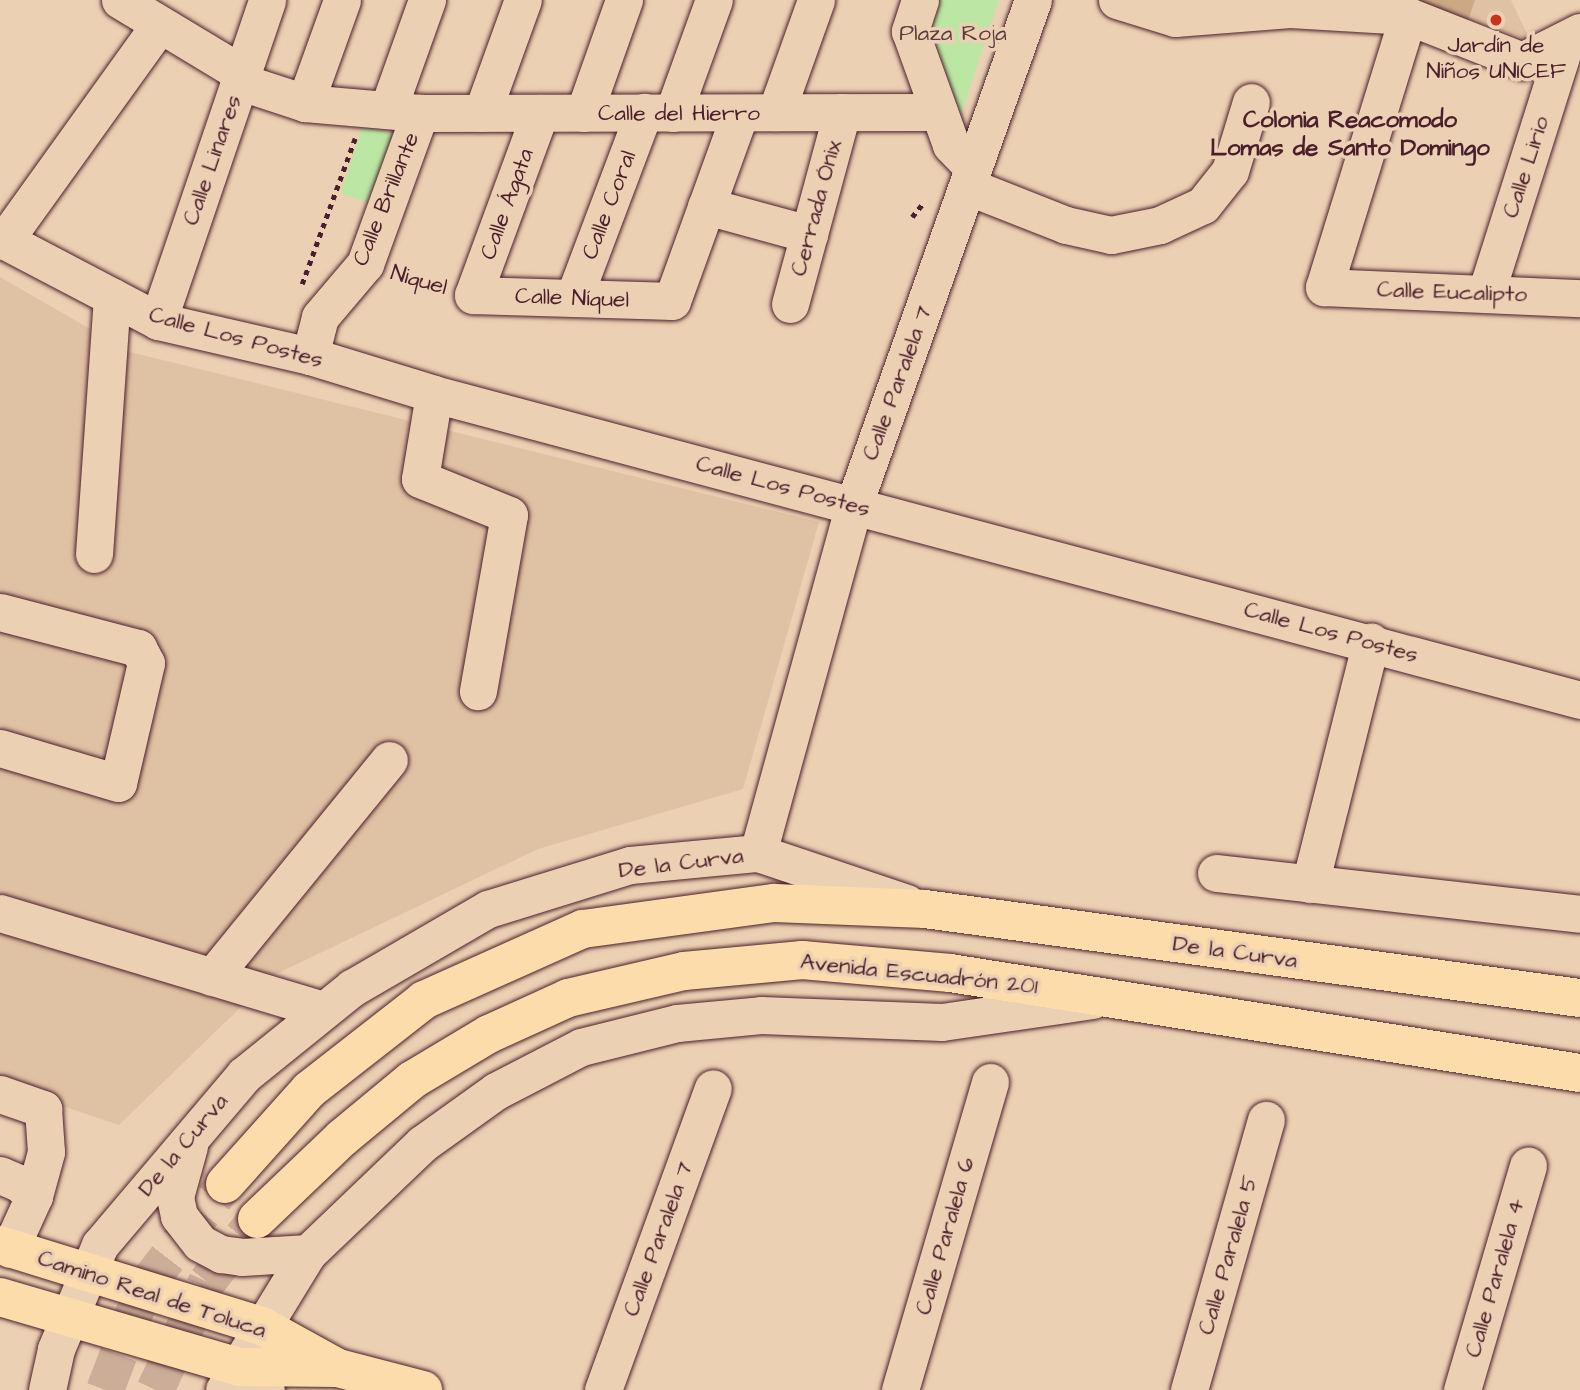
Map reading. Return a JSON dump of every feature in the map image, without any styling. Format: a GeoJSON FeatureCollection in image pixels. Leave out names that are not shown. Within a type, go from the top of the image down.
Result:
{"type":"FeatureCollection","features":[{"type":"Feature","properties":{"kind":"main road"},"geometry":{"type":"LineString","coordinates":[[225,1184],[309,1090],[424,1000],[583,929],[774,903],[925,909]]}},
{"type":"Feature","properties":{"kind":"main road","name":"De la Curva"},"geometry":{"type":"LineString","coordinates":[[925,909],[1580,998]]}},
{"type":"Feature","properties":{"kind":"main road","name":"Avenida Escuadrón 201"},"geometry":{"type":"LineString","coordinates":[[257,1219],[342,1138],[412,1080],[489,1034],[568,998],[684,971],[802,960],[950,973],[1113,997]]}},
{"type":"Feature","properties":{"kind":"main road"},"geometry":{"type":"LineString","coordinates":[[1113,997],[1580,1073]]}},
{"type":"Feature","properties":{"kind":"main road","name":"Camino Real de Toluca"},"geometry":{"type":"LineString","coordinates":[[5,1247],[262,1326],[338,1368],[424,1390]]}},
{"type":"Feature","properties":{"kind":"main road","name":"Camino Real de Toluca"},"geometry":{"type":"LineString","coordinates":[[0,1297],[243,1382],[338,1368]]}},
{"type":"Feature","properties":{"kind":"street","name":"Calle del Hierro"},"geometry":{"type":"LineString","coordinates":[[120,0],[240,77],[305,103],[391,110],[482,113],[939,112]]}},
{"type":"Feature","properties":{"kind":"street","name":"Calle Linares"},"geometry":{"type":"LineString","coordinates":[[158,321],[267,0]]}},
{"type":"Feature","properties":{"kind":"street"},"geometry":{"type":"LineString","coordinates":[[305,103],[341,0]]}},
{"type":"Feature","properties":{"kind":"street","name":"Calle Brillante"},"geometry":{"type":"LineString","coordinates":[[310,356],[320,317],[365,264],[391,110],[427,0]]}},
{"type":"Feature","properties":{"kind":"street"},"geometry":{"type":"LineString","coordinates":[[482,113],[523,0]]}},
{"type":"Feature","properties":{"kind":"street"},"geometry":{"type":"LineString","coordinates":[[584,113],[624,0]]}},
{"type":"Feature","properties":{"kind":"street","name":"Calle Coral"},"geometry":{"type":"LineString","coordinates":[[574,297],[713,0]]}},
{"type":"Feature","properties":{"kind":"street"},"geometry":{"type":"LineString","coordinates":[[776,112],[816,0]]}},
{"type":"Feature","properties":{"kind":"street"},"geometry":{"type":"LineString","coordinates":[[920,0],[910,31],[951,145],[970,177],[1066,225],[1111,235],[1160,225],[1203,205],[1230,172],[1251,102]]}},
{"type":"Feature","properties":{"kind":"street","name":"Calle Paralela 7"},"geometry":{"type":"LineString","coordinates":[[758,853],[854,504],[1033,0]]}},
{"type":"Feature","properties":{"kind":"street"},"geometry":{"type":"LineString","coordinates":[[1117,0],[1175,18],[1290,9],[1408,16],[1522,61],[1573,36]]}},
{"type":"Feature","properties":{"kind":"street","name":"Calle Eucalipto"},"geometry":{"type":"LineString","coordinates":[[1408,16],[1324,287],[1580,298]]}},
{"type":"Feature","properties":{"kind":"street"},"geometry":{"type":"LineString","coordinates":[[2,239],[159,25]]}},
{"type":"Feature","properties":{"kind":"street","name":"Calle Lirio"},"geometry":{"type":"LineString","coordinates":[[1486,293],[1573,36]]}},
{"type":"Feature","properties":{"kind":"street","name":"Cerrada Ónix"},"geometry":{"type":"LineString","coordinates":[[790,304],[842,112]]}},
{"type":"Feature","properties":{"kind":"street","name":"Calle Ágata"},"geometry":{"type":"LineString","coordinates":[[473,295],[540,113]]}},
{"type":"Feature","properties":{"kind":"street"},"geometry":{"type":"LineString","coordinates":[[740,113],[706,206],[809,234]]}},
{"type":"Feature","properties":{"kind":"street","name":"Calle Níquel"},"geometry":{"type":"LineString","coordinates":[[473,295],[671,301],[706,206]]}},
{"type":"Feature","properties":{"kind":"street","name":"Calle Los Postes"},"geometry":{"type":"LineString","coordinates":[[2,239],[158,321],[310,356],[435,394],[1580,700]]}},
{"type":"Feature","properties":{"kind":"street"},"geometry":{"type":"LineString","coordinates":[[94,554],[112,297]]}},
{"type":"Feature","properties":{"kind":"street"},"geometry":{"type":"LineString","coordinates":[[435,394],[420,479],[509,515],[478,691]]}},
{"type":"Feature","properties":{"kind":"street"},"geometry":{"type":"LineString","coordinates":[[0,612],[138,648],[146,663],[118,783],[0,748]]}},
{"type":"Feature","properties":{"kind":"street"},"geometry":{"type":"LineString","coordinates":[[1310,884],[1371,642]]}},
{"type":"Feature","properties":{"kind":"street"},"geometry":{"type":"LineString","coordinates":[[212,977],[389,760]]}},
{"type":"Feature","properties":{"kind":"street","name":"De la Curva"},"geometry":{"type":"LineString","coordinates":[[47,1390],[67,1320],[85,1271],[100,1245],[244,1075],[323,1010],[488,909],[630,865],[758,853],[925,909]]}},
{"type":"Feature","properties":{"kind":"street"},"geometry":{"type":"LineString","coordinates":[[1216,873],[1580,915]]}},
{"type":"Feature","properties":{"kind":"street"},"geometry":{"type":"LineString","coordinates":[[0,913],[323,1010]]}},
{"type":"Feature","properties":{"kind":"street"},"geometry":{"type":"LineString","coordinates":[[243,1382],[262,1326],[308,1253],[422,1144],[496,1091],[581,1047],[677,1023],[761,1014],[942,1022],[1113,997]]}},
{"type":"Feature","properties":{"kind":"street","name":"Calle Paralela 6"},"geometry":{"type":"LineString","coordinates":[[900,1390],[990,1082]]}},
{"type":"Feature","properties":{"kind":"street","name":"Calle Paralela 7"},"geometry":{"type":"LineString","coordinates":[[603,1390],[713,1088]]}},
{"type":"Feature","properties":{"kind":"street"},"geometry":{"type":"LineString","coordinates":[[0,1094],[43,1109],[46,1152],[34,1196],[5,1247]]}},
{"type":"Feature","properties":{"kind":"street","name":"Calle Paralela 5"},"geometry":{"type":"LineString","coordinates":[[1189,1390],[1266,1120]]}},
{"type":"Feature","properties":{"kind":"street"},"geometry":{"type":"LineString","coordinates":[[194,1131],[175,1197],[179,1216],[189,1233],[221,1254],[242,1257],[308,1253]]}},
{"type":"Feature","properties":{"kind":"street","name":"Calle Paralela 4"},"geometry":{"type":"LineString","coordinates":[[1462,1390],[1528,1166]]}},
{"type":"Feature","properties":{"kind":"street"},"geometry":{"type":"LineString","coordinates":[[0,1175],[19,1183],[34,1196]]}},
{"type":"Feature","properties":{"kind":"path"},"geometry":{"type":"LineString","coordinates":[[320,317],[298,297],[391,110]]}},
{"type":"Feature","properties":{"kind":"path","name":"Niquel"},"geometry":{"type":"LineString","coordinates":[[365,264],[473,295]]}},
{"type":"Feature","properties":{"kind":"shaded area","name":"Jardín de Niños UNICEF"},"geometry":{"type":"Polygon","coordinates":[[[1411,0],[1511,0],[1530,40],[1411,0]]]}},
{"type":"Feature","properties":{"kind":"shaded area"},"geometry":{"type":"Polygon","coordinates":[[[0,277],[130,352],[819,522],[743,789],[538,849],[274,975],[119,1125],[0,1085],[0,277]]]}},
{"type":"Feature","properties":{"kind":"green space","name":"Plaza Roja"},"geometry":{"type":"Polygon","coordinates":[[[927,0],[999,0],[954,136],[916,30],[927,0]]]}},
{"type":"Feature","properties":{"kind":"green space"},"geometry":{"type":"Polygon","coordinates":[[[363,124],[405,138],[382,207],[340,193],[363,124]]]}},
{"type":"Feature","properties":{"kind":"building"},"geometry":{"type":"Polygon","coordinates":[[[1409,0],[1475,0],[1467,23],[1409,0]]]}},
{"type":"Feature","properties":{"kind":"tunnel"},"geometry":{"type":"LineString","coordinates":[[105,1390],[144,1288],[225,1184]]}},
{"type":"Feature","properties":{"kind":"tunnel"},"geometry":{"type":"LineString","coordinates":[[155,1390],[207,1282],[257,1219]]}},
{"type":"Feature","properties":{"kind":"place","name":"Jardín de Niños UNICEF"},"geometry":{"type":"Point","coordinates":[1496,20]}},
{"type":"Feature","properties":{"kind":"district","name":"Colonia Reacomodo Lomas de Santo Domingo"},"geometry":{"type":"Point","coordinates":[1350,135]}}]}
